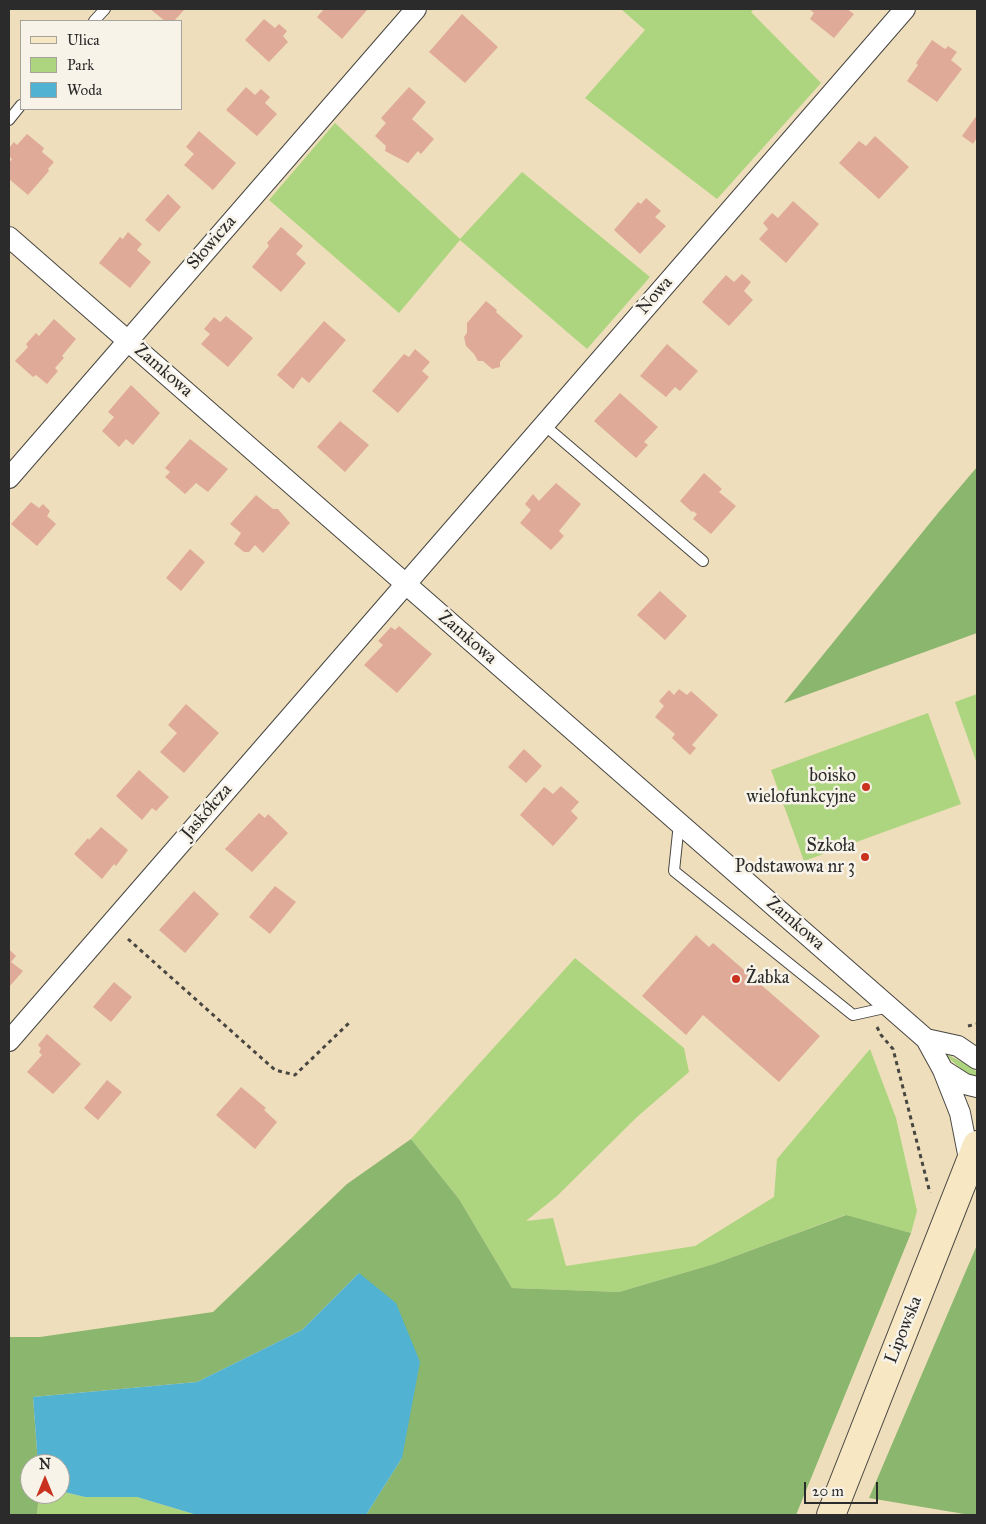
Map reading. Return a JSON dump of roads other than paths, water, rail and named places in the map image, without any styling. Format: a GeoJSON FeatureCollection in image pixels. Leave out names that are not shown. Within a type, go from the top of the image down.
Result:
{"type":"FeatureCollection","features":[{"type":"Feature","properties":{"kind":"street","name":"Słowicza"},"geometry":{"type":"LineString","coordinates":[[9,478],[416,9]]}},
{"type":"Feature","properties":{"kind":"street","name":"Nowa"},"geometry":{"type":"LineString","coordinates":[[405,584],[905,9]]}},
{"type":"Feature","properties":{"kind":"street","name":"Zamkowa"},"geometry":{"type":"LineString","coordinates":[[9,237],[926,1039],[943,1070],[960,1112],[973,1154]]}},
{"type":"Feature","properties":{"kind":"street","name":"Jaskółcza"},"geometry":{"type":"LineString","coordinates":[[9,1040],[405,584]]}},
{"type":"Feature","properties":{"kind":"street","name":"Zamkowa"},"geometry":{"type":"LineString","coordinates":[[926,1039],[958,1046],[977,1059]]}},
{"type":"Feature","properties":{"kind":"street","name":"Zamkowa"},"geometry":{"type":"LineString","coordinates":[[958,1046],[977,1040]]}},
{"type":"Feature","properties":{"kind":"street","name":"Zamkowa"},"geometry":{"type":"LineString","coordinates":[[943,1070],[964,1084],[977,1086]]}},
{"type":"Feature","properties":{"kind":"street","name":"Lipowska"},"geometry":{"type":"LineString","coordinates":[[831,1515],[973,1154]]}},
{"type":"Feature","properties":{"kind":"lane"},"geometry":{"type":"LineString","coordinates":[[95,20],[105,9]]}},
{"type":"Feature","properties":{"kind":"lane"},"geometry":{"type":"LineString","coordinates":[[9,120],[20,106]]}},
{"type":"Feature","properties":{"kind":"lane"},"geometry":{"type":"LineString","coordinates":[[543,424],[703,561]]}},
{"type":"Feature","properties":{"kind":"lane"},"geometry":{"type":"LineString","coordinates":[[679,823],[674,871],[853,1015],[890,1007]]}},
{"type":"Feature","properties":{"kind":"water"},"geometry":{"type":"Polygon","coordinates":[[[359,1273],[396,1303],[420,1362],[402,1458],[366,1515],[197,1515],[137,1497],[85,1497],[70,1493],[70,1454],[37,1454],[33,1397],[197,1382],[302,1330],[359,1273]]]}},
{"type":"Feature","properties":{"kind":"place","name":"boisko wielofunkcyjne"},"geometry":{"type":"Point","coordinates":[866,787]}},
{"type":"Feature","properties":{"kind":"place","name":"Szkoła Podstawowa nr 3"},"geometry":{"type":"Point","coordinates":[865,857]}},
{"type":"Feature","properties":{"kind":"place","name":"Żabka"},"geometry":{"type":"Point","coordinates":[736,979]}}]}
